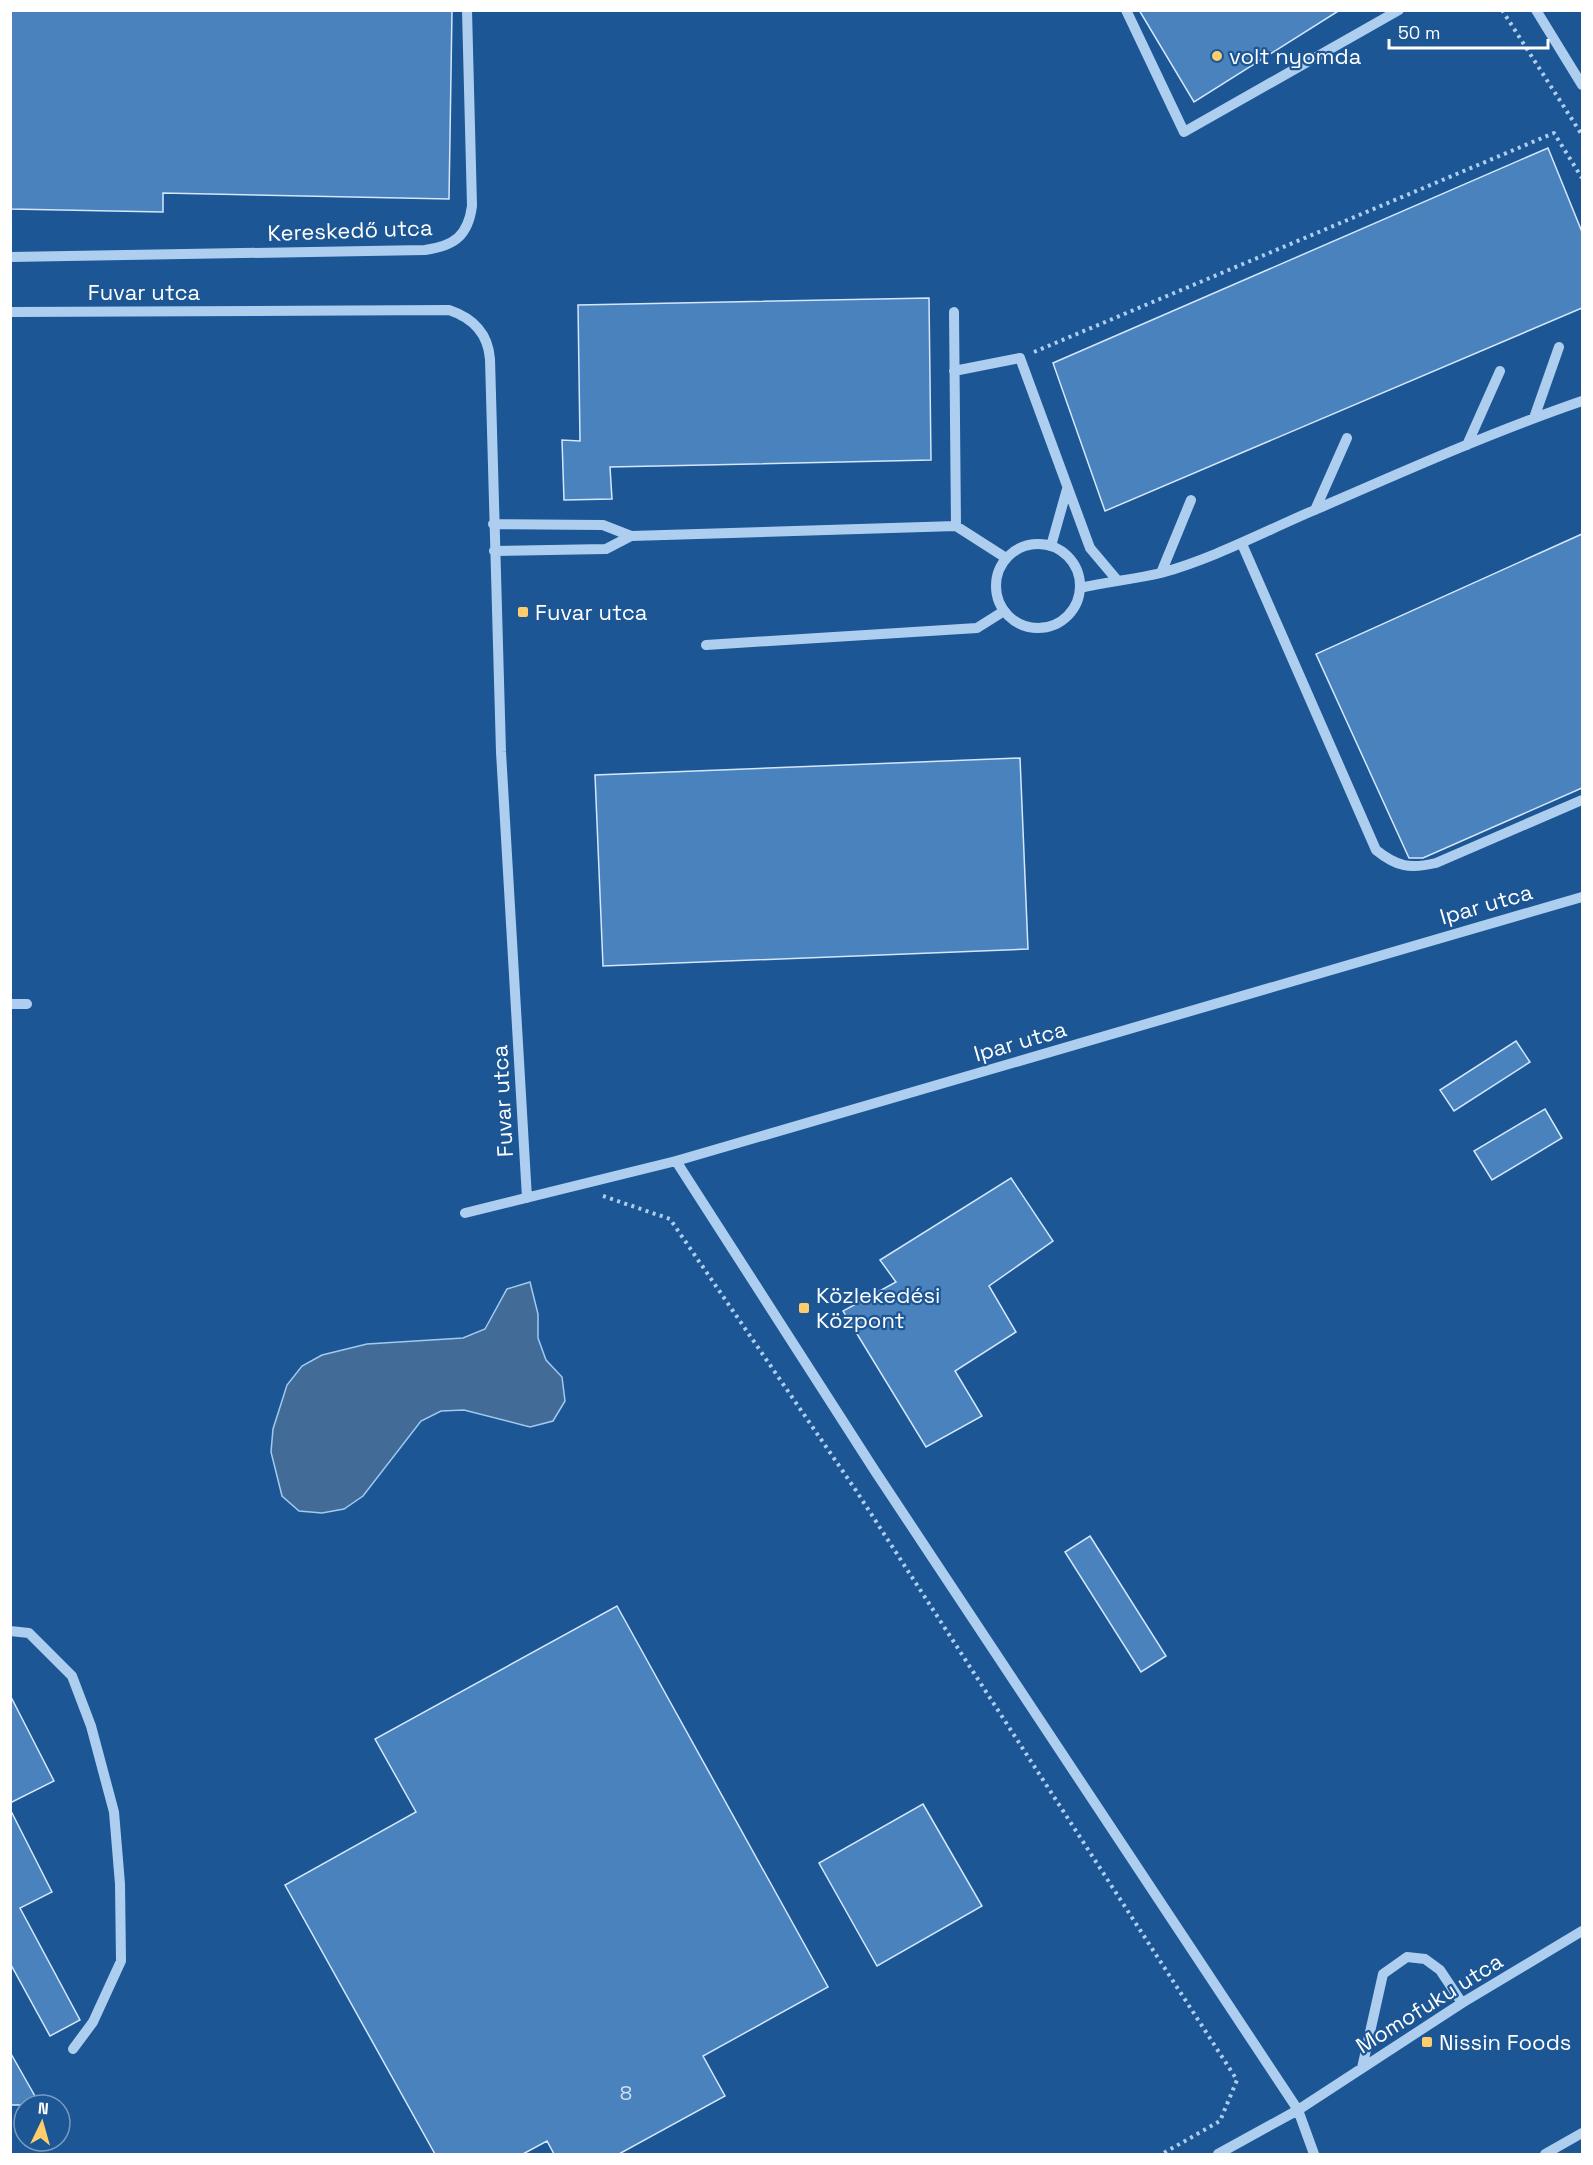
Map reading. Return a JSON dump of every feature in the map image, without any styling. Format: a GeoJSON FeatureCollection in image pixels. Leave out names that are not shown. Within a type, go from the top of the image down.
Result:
{"type":"FeatureCollection","features":[{"type":"Feature","properties":{"kind":"street","name":"Kereskedő utca"},"geometry":{"type":"LineString","coordinates":[[10,257],[441,248],[457,239],[465,231],[472,206],[467,10]]}},
{"type":"Feature","properties":{"kind":"street"},"geometry":{"type":"LineString","coordinates":[[1126,10],[1184,132],[1399,10]]}},
{"type":"Feature","properties":{"kind":"street"},"geometry":{"type":"LineString","coordinates":[[1536,10],[1582,85]]}},
{"type":"Feature","properties":{"kind":"street","name":"Fuvar utca"},"geometry":{"type":"LineString","coordinates":[[10,312],[449,310],[474,323],[483,333],[489,346],[501,752],[527,1198]]}},
{"type":"Feature","properties":{"kind":"street"},"geometry":{"type":"LineString","coordinates":[[954,312],[956,526]]}},
{"type":"Feature","properties":{"kind":"street"},"geometry":{"type":"LineString","coordinates":[[1534,418],[1559,347]]}},
{"type":"Feature","properties":{"kind":"street"},"geometry":{"type":"LineString","coordinates":[[954,371],[1020,358],[1090,548],[1117,580]]}},
{"type":"Feature","properties":{"kind":"street"},"geometry":{"type":"LineString","coordinates":[[1467,445],[1500,371]]}},
{"type":"Feature","properties":{"kind":"street"},"geometry":{"type":"LineString","coordinates":[[1080,588],[1161,573],[1242,544],[1314,510],[1467,445],[1582,401]]}},
{"type":"Feature","properties":{"kind":"street"},"geometry":{"type":"LineString","coordinates":[[1314,510],[1347,438]]}},
{"type":"Feature","properties":{"kind":"street"},"geometry":{"type":"LineString","coordinates":[[1051,546],[1067,489]]}},
{"type":"Feature","properties":{"kind":"street"},"geometry":{"type":"LineString","coordinates":[[1161,573],[1191,500]]}},
{"type":"Feature","properties":{"kind":"street"},"geometry":{"type":"LineString","coordinates":[[493,524],[603,525],[631,536],[956,526],[1006,558]]}},
{"type":"Feature","properties":{"kind":"street"},"geometry":{"type":"LineString","coordinates":[[494,551],[606,549],[631,536]]}},
{"type":"Feature","properties":{"kind":"street"},"geometry":{"type":"LineString","coordinates":[[1037,544],[1051,546],[1064,552],[1073,562],[1079,575],[1080,588],[1074,607],[1065,618],[1054,625],[1041,628],[1027,626],[1014,620],[1004,610],[998,598],[996,584],[999,571],[1006,558],[1024,546],[1037,544]]}},
{"type":"Feature","properties":{"kind":"street"},"geometry":{"type":"LineString","coordinates":[[1242,544],[1376,850],[1390,862],[1406,866],[1436,863],[1582,800]]}},
{"type":"Feature","properties":{"kind":"street"},"geometry":{"type":"LineString","coordinates":[[706,645],[978,628],[1004,610]]}},
{"type":"Feature","properties":{"kind":"street","name":"Ipar utca"},"geometry":{"type":"LineString","coordinates":[[465,1213],[676,1161],[1582,897]]}},
{"type":"Feature","properties":{"kind":"street"},"geometry":{"type":"LineString","coordinates":[[10,1004],[27,1004]]}},
{"type":"Feature","properties":{"kind":"street"},"geometry":{"type":"LineString","coordinates":[[676,1161],[875,1471],[1298,2110],[1314,2154]]}},
{"type":"Feature","properties":{"kind":"street"},"geometry":{"type":"LineString","coordinates":[[10,1631],[29,1633],[72,1676],[92,1726],[114,1812],[120,1884],[121,1961],[93,2022],[74,2049]]}},
{"type":"Feature","properties":{"kind":"street","name":"Momofuku utca"},"geometry":{"type":"LineString","coordinates":[[1218,2154],[1298,2110],[1462,2003],[1582,1931]]}},
{"type":"Feature","properties":{"kind":"street"},"geometry":{"type":"LineString","coordinates":[[1362,2068],[1383,1974],[1407,1957],[1425,1959],[1440,1970],[1462,2003]]}},
{"type":"Feature","properties":{"kind":"street"},"geometry":{"type":"LineString","coordinates":[[1545,2154],[1582,2133]]}},
{"type":"Feature","properties":{"kind":"path"},"geometry":{"type":"LineString","coordinates":[[1502,10],[1582,135]]}},
{"type":"Feature","properties":{"kind":"path"},"geometry":{"type":"LineString","coordinates":[[1020,358],[1554,134],[1582,178]]}},
{"type":"Feature","properties":{"kind":"path"},"geometry":{"type":"LineString","coordinates":[[575,1186],[670,1219],[855,1489],[1237,2080],[1220,2121],[1162,2154]]}},
{"type":"Feature","properties":{"kind":"water"},"geometry":{"type":"Polygon","coordinates":[[[530,1282],[538,1314],[538,1338],[546,1360],[562,1377],[565,1401],[553,1421],[530,1427],[464,1410],[441,1411],[421,1421],[363,1496],[344,1509],[322,1513],[299,1511],[282,1496],[271,1452],[273,1429],[287,1385],[302,1366],[322,1355],[367,1344],[463,1338],[485,1329],[507,1289],[530,1282]]]}},
{"type":"Feature","properties":{"kind":"building"},"geometry":{"type":"Polygon","coordinates":[[[11,10],[452,10],[449,199],[163,193],[163,212],[10,209],[11,10]]]}},
{"type":"Feature","properties":{"kind":"building","name":"volt nyomda"},"geometry":{"type":"Polygon","coordinates":[[[1139,10],[1340,10],[1194,102],[1139,10]]]}},
{"type":"Feature","properties":{"kind":"building"},"geometry":{"type":"Polygon","coordinates":[[[1548,148],[1582,232],[1582,308],[1105,511],[1053,363],[1548,148]]]}},
{"type":"Feature","properties":{"kind":"building"},"geometry":{"type":"Polygon","coordinates":[[[929,298],[931,460],[610,467],[612,499],[564,500],[562,440],[580,441],[578,305],[929,298]]]}},
{"type":"Feature","properties":{"kind":"building"},"geometry":{"type":"Polygon","coordinates":[[[1582,534],[1582,788],[1423,858],[1409,858],[1316,654],[1582,534]]]}},
{"type":"Feature","properties":{"kind":"building"},"geometry":{"type":"Polygon","coordinates":[[[1020,758],[1028,949],[603,966],[595,775],[1020,758]]]}},
{"type":"Feature","properties":{"kind":"building"},"geometry":{"type":"Polygon","coordinates":[[[1516,1041],[1530,1062],[1454,1111],[1440,1090],[1516,1041]]]}},
{"type":"Feature","properties":{"kind":"building"},"geometry":{"type":"Polygon","coordinates":[[[1545,1109],[1562,1138],[1492,1180],[1474,1151],[1545,1109]]]}},
{"type":"Feature","properties":{"kind":"building"},"geometry":{"type":"Polygon","coordinates":[[[1011,1178],[1053,1241],[989,1286],[1016,1332],[955,1371],[982,1416],[926,1447],[843,1311],[896,1282],[880,1260],[1011,1178]]]}},
{"type":"Feature","properties":{"kind":"building"},"geometry":{"type":"Polygon","coordinates":[[[1090,1536],[1166,1656],[1141,1672],[1065,1552],[1090,1536]]]}},
{"type":"Feature","properties":{"kind":"building"},"geometry":{"type":"Polygon","coordinates":[[[617,1606],[828,1987],[703,2056],[725,2096],[619,2154],[554,2154],[547,2141],[523,2154],[435,2154],[285,1885],[416,1812],[375,1739],[617,1606]]]}},
{"type":"Feature","properties":{"kind":"building"},"geometry":{"type":"Polygon","coordinates":[[[10,1695],[54,1781],[10,1803],[10,1695]]]}},
{"type":"Feature","properties":{"kind":"building"},"geometry":{"type":"Polygon","coordinates":[[[923,1804],[982,1906],[877,1966],[819,1863],[923,1804]]]}},
{"type":"Feature","properties":{"kind":"building"},"geometry":{"type":"Polygon","coordinates":[[[10,1809],[52,1892],[20,1908],[80,2020],[50,2036],[10,1963],[10,1809]]]}},
{"type":"Feature","properties":{"kind":"building"},"geometry":{"type":"Polygon","coordinates":[[[10,2052],[33,2093],[12,2093],[12,2105],[10,2105],[10,2052]]]}},
{"type":"Feature","properties":{"kind":"place","name":"volt nyomda"},"geometry":{"type":"Point","coordinates":[1217,56]}},
{"type":"Feature","properties":{"kind":"place","name":"Fuvar utca"},"geometry":{"type":"Point","coordinates":[523,612]}},
{"type":"Feature","properties":{"kind":"place","name":"Közlekedési Központ"},"geometry":{"type":"Point","coordinates":[804,1308]}},
{"type":"Feature","properties":{"kind":"place","name":"Nissin Foods"},"geometry":{"type":"Point","coordinates":[1427,2042]}}]}
